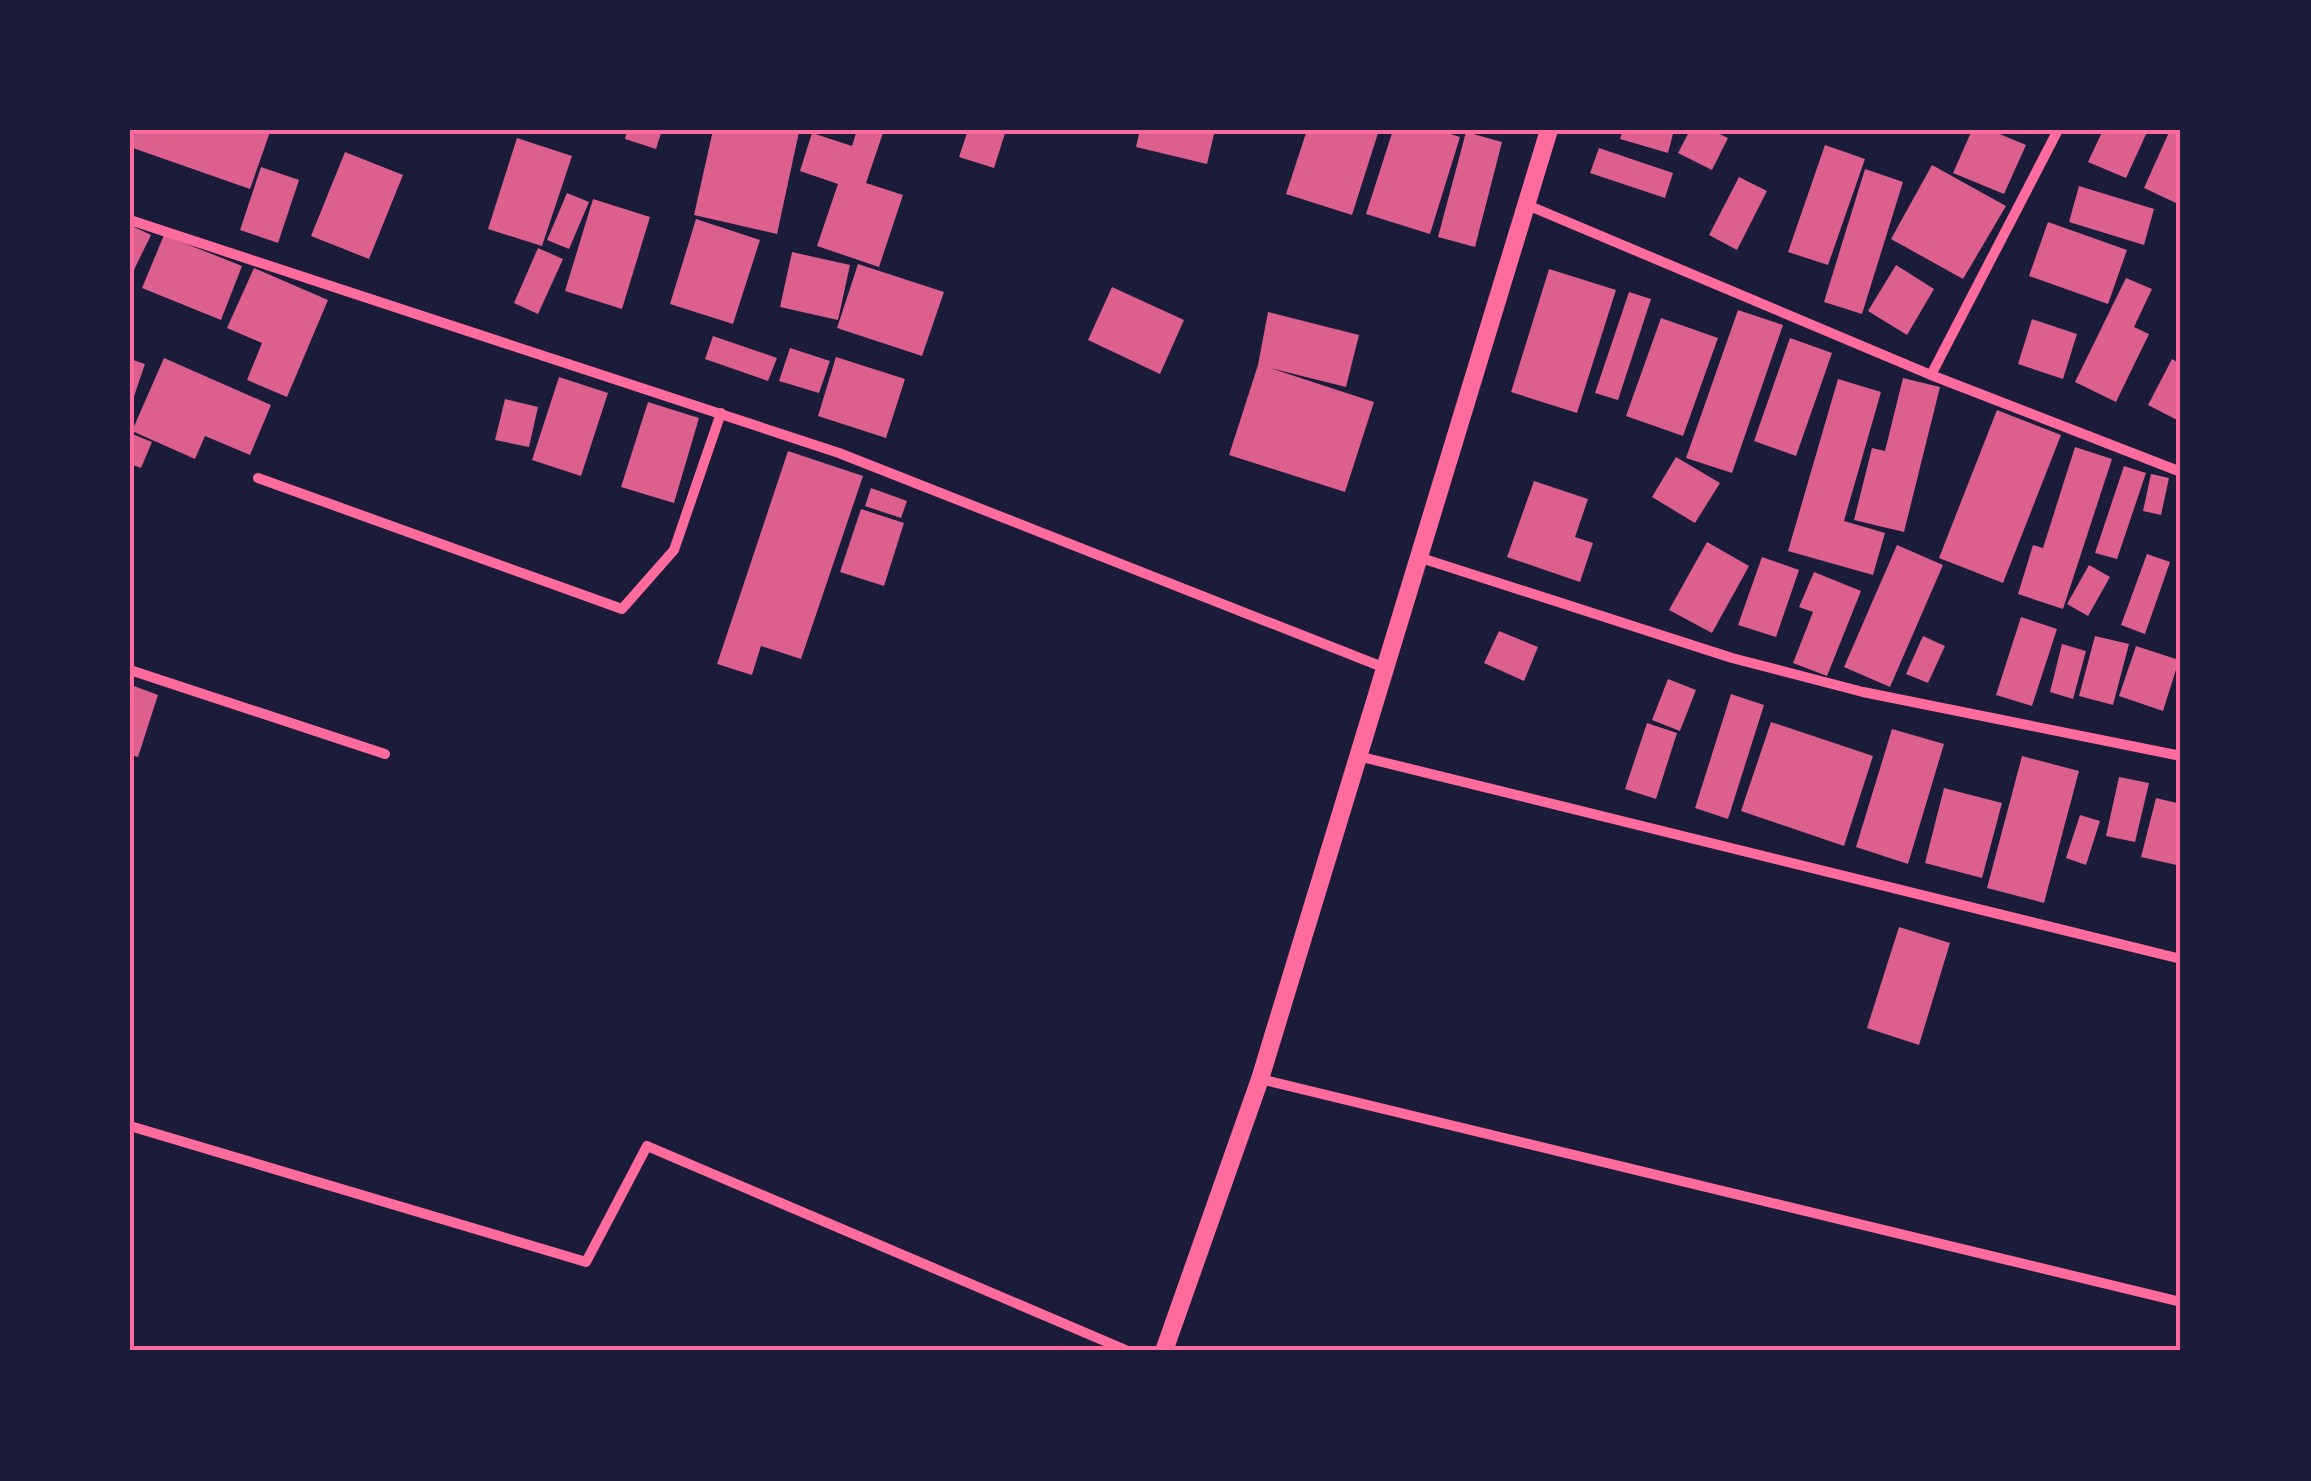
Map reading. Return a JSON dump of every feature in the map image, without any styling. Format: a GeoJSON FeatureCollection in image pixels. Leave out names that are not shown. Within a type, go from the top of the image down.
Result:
{"type":"FeatureCollection","features":[{"type":"Feature","properties":{"kind":"street"},"geometry":{"type":"LineString","coordinates":[[1164,1351],[1260,1079],[1524,204],[1550,130]]}},
{"type":"Feature","properties":{"kind":"street"},"geometry":{"type":"LineString","coordinates":[[1932,375],[2058,130]]}},
{"type":"Feature","properties":{"kind":"street"},"geometry":{"type":"LineString","coordinates":[[1524,204],[1932,375],[2181,472]]}},
{"type":"Feature","properties":{"kind":"street"},"geometry":{"type":"LineString","coordinates":[[130,220],[839,453],[1384,668]]}},
{"type":"Feature","properties":{"kind":"street"},"geometry":{"type":"LineString","coordinates":[[258,478],[622,610],[674,550],[722,413]]}},
{"type":"Feature","properties":{"kind":"street"},"geometry":{"type":"LineString","coordinates":[[1418,557],[1732,658],[1863,692],[2181,756]]}},
{"type":"Feature","properties":{"kind":"street"},"geometry":{"type":"LineString","coordinates":[[130,670],[385,754]]}},
{"type":"Feature","properties":{"kind":"street"},"geometry":{"type":"LineString","coordinates":[[1358,756],[2181,959]]}},
{"type":"Feature","properties":{"kind":"street"},"geometry":{"type":"LineString","coordinates":[[1260,1079],[2181,1302]]}},
{"type":"Feature","properties":{"kind":"street"},"geometry":{"type":"LineString","coordinates":[[130,1126],[586,1262],[647,1146],[1128,1351]]}},
{"type":"Feature","properties":{"kind":"building"},"geometry":{"type":"Polygon","coordinates":[[[136,130],[270,132],[250,189],[130,147],[136,130]]]}},
{"type":"Feature","properties":{"kind":"building"},"geometry":{"type":"Polygon","coordinates":[[[627,130],[662,130],[656,149],[625,139],[627,130]]]}},
{"type":"Feature","properties":{"kind":"building"},"geometry":{"type":"Polygon","coordinates":[[[713,130],[799,132],[777,234],[694,215],[713,130]]]}},
{"type":"Feature","properties":{"kind":"building"},"geometry":{"type":"Polygon","coordinates":[[[857,130],[884,130],[866,183],[903,195],[879,267],[817,246],[838,184],[800,171],[812,133],[852,146],[857,130]]]}},
{"type":"Feature","properties":{"kind":"building"},"geometry":{"type":"Polygon","coordinates":[[[968,130],[1006,130],[994,168],[959,157],[968,130]]]}},
{"type":"Feature","properties":{"kind":"building"},"geometry":{"type":"Polygon","coordinates":[[[1140,130],[1215,130],[1207,164],[1136,147],[1140,130]]]}},
{"type":"Feature","properties":{"kind":"building"},"geometry":{"type":"Polygon","coordinates":[[[1307,130],[1379,130],[1352,215],[1286,194],[1307,130]]]}},
{"type":"Feature","properties":{"kind":"building"},"geometry":{"type":"Polygon","coordinates":[[[1393,130],[1438,130],[1460,137],[1430,234],[1366,214],[1393,130]]]}},
{"type":"Feature","properties":{"kind":"building"},"geometry":{"type":"Polygon","coordinates":[[[1623,130],[1674,130],[1668,153],[1620,139],[1623,130]]]}},
{"type":"Feature","properties":{"kind":"building"},"geometry":{"type":"Polygon","coordinates":[[[1690,130],[1711,130],[1728,138],[1712,170],[1678,153],[1690,130]]]}},
{"type":"Feature","properties":{"kind":"building"},"geometry":{"type":"Polygon","coordinates":[[[1972,130],[1990,130],[2026,145],[2004,194],[1953,173],[1972,130]]]}},
{"type":"Feature","properties":{"kind":"building"},"geometry":{"type":"Polygon","coordinates":[[[2103,130],[2148,130],[2126,178],[2088,162],[2103,130]]]}},
{"type":"Feature","properties":{"kind":"building"},"geometry":{"type":"Polygon","coordinates":[[[2170,130],[2181,130],[2181,191],[2176,203],[2144,188],[2170,130]]]}},
{"type":"Feature","properties":{"kind":"building"},"geometry":{"type":"Polygon","coordinates":[[[1466,132],[1502,142],[1475,247],[1438,237],[1466,132]]]}},
{"type":"Feature","properties":{"kind":"building"},"geometry":{"type":"Polygon","coordinates":[[[517,138],[572,156],[542,246],[488,229],[517,138]]]}},
{"type":"Feature","properties":{"kind":"building"},"geometry":{"type":"Polygon","coordinates":[[[1825,145],[1865,159],[1828,265],[1788,252],[1825,145]]]}},
{"type":"Feature","properties":{"kind":"building"},"geometry":{"type":"Polygon","coordinates":[[[1599,148],[1673,173],[1665,198],[1590,173],[1599,148]]]}},
{"type":"Feature","properties":{"kind":"building"},"geometry":{"type":"Polygon","coordinates":[[[345,152],[403,175],[369,259],[311,236],[345,152]]]}},
{"type":"Feature","properties":{"kind":"building"},"geometry":{"type":"Polygon","coordinates":[[[1932,165],[2006,206],[1963,279],[1891,239],[1932,165]]]}},
{"type":"Feature","properties":{"kind":"building"},"geometry":{"type":"Polygon","coordinates":[[[261,167],[299,180],[278,243],[240,230],[261,167]]]}},
{"type":"Feature","properties":{"kind":"building"},"geometry":{"type":"Polygon","coordinates":[[[1865,169],[1903,182],[1862,314],[1824,302],[1865,169]]]}},
{"type":"Feature","properties":{"kind":"building"},"geometry":{"type":"Polygon","coordinates":[[[1739,177],[1767,191],[1737,250],[1709,235],[1739,177]]]}},
{"type":"Feature","properties":{"kind":"building"},"geometry":{"type":"Polygon","coordinates":[[[2079,186],[2154,209],[2144,245],[2069,222],[2079,186]]]}},
{"type":"Feature","properties":{"kind":"building"},"geometry":{"type":"Polygon","coordinates":[[[567,193],[589,202],[569,249],[547,240],[567,193]]]}},
{"type":"Feature","properties":{"kind":"building"},"geometry":{"type":"Polygon","coordinates":[[[593,199],[650,217],[622,309],[565,291],[593,199]]]}},
{"type":"Feature","properties":{"kind":"building"},"geometry":{"type":"Polygon","coordinates":[[[696,219],[760,240],[733,324],[670,304],[696,219]]]}},
{"type":"Feature","properties":{"kind":"building"},"geometry":{"type":"Polygon","coordinates":[[[2048,222],[2127,250],[2108,304],[2029,276],[2048,222]]]}},
{"type":"Feature","properties":{"kind":"building"},"geometry":{"type":"Polygon","coordinates":[[[130,225],[151,235],[130,278],[130,225]]]}},
{"type":"Feature","properties":{"kind":"building"},"geometry":{"type":"Polygon","coordinates":[[[164,235],[242,266],[221,320],[142,288],[164,235]]]}},
{"type":"Feature","properties":{"kind":"building"},"geometry":{"type":"Polygon","coordinates":[[[538,248],[563,259],[538,314],[514,303],[538,248]]]}},
{"type":"Feature","properties":{"kind":"building"},"geometry":{"type":"Polygon","coordinates":[[[792,252],[850,265],[838,320],[780,307],[792,252]]]}},
{"type":"Feature","properties":{"kind":"building"},"geometry":{"type":"Polygon","coordinates":[[[858,264],[944,292],[922,356],[837,328],[858,264]]]}},
{"type":"Feature","properties":{"kind":"building"},"geometry":{"type":"Polygon","coordinates":[[[1896,265],[1934,289],[1907,335],[1868,311],[1896,265]]]}},
{"type":"Feature","properties":{"kind":"building"},"geometry":{"type":"Polygon","coordinates":[[[254,268],[328,300],[287,397],[247,380],[262,343],[227,328],[254,268]]]}},
{"type":"Feature","properties":{"kind":"building"},"geometry":{"type":"Polygon","coordinates":[[[1549,269],[1616,290],[1577,413],[1511,392],[1549,269]]]}},
{"type":"Feature","properties":{"kind":"building"},"geometry":{"type":"Polygon","coordinates":[[[2126,278],[2152,289],[2134,327],[2149,334],[2116,402],[2075,382],[2126,278]]]}},
{"type":"Feature","properties":{"kind":"building"},"geometry":{"type":"Polygon","coordinates":[[[1112,287],[1184,320],[1160,374],[1088,340],[1112,287]]]}},
{"type":"Feature","properties":{"kind":"building"},"geometry":{"type":"Polygon","coordinates":[[[1629,292],[1651,299],[1618,400],[1595,393],[1629,292]]]}},
{"type":"Feature","properties":{"kind":"building"},"geometry":{"type":"Polygon","coordinates":[[[1738,310],[1783,325],[1732,473],[1686,458],[1738,310]]]}},
{"type":"Feature","properties":{"kind":"building"},"geometry":{"type":"Polygon","coordinates":[[[1268,312],[1359,335],[1346,387],[1270,368],[1374,402],[1345,492],[1229,455],[1258,365],[1268,312]]]}},
{"type":"Feature","properties":{"kind":"building"},"geometry":{"type":"Polygon","coordinates":[[[1661,318],[1718,338],[1683,436],[1626,416],[1661,318]]]}},
{"type":"Feature","properties":{"kind":"building"},"geometry":{"type":"Polygon","coordinates":[[[2032,319],[2077,334],[2063,379],[2018,364],[2032,319]]]}},
{"type":"Feature","properties":{"kind":"building"},"geometry":{"type":"Polygon","coordinates":[[[713,336],[777,358],[768,381],[705,359],[713,336]]]}},
{"type":"Feature","properties":{"kind":"building"},"geometry":{"type":"Polygon","coordinates":[[[1790,338],[1832,353],[1796,456],[1754,441],[1790,338]]]}},
{"type":"Feature","properties":{"kind":"building"},"geometry":{"type":"Polygon","coordinates":[[[790,348],[830,361],[819,393],[779,381],[790,348]]]}},
{"type":"Feature","properties":{"kind":"building"},"geometry":{"type":"Polygon","coordinates":[[[836,357],[905,379],[886,438],[818,416],[836,357]]]}},
{"type":"Feature","properties":{"kind":"building"},"geometry":{"type":"Polygon","coordinates":[[[164,358],[271,405],[250,455],[205,436],[195,459],[132,431],[164,358]]]}},
{"type":"Feature","properties":{"kind":"building"},"geometry":{"type":"Polygon","coordinates":[[[130,359],[145,364],[131,405],[130,405],[130,359]]]}},
{"type":"Feature","properties":{"kind":"building"},"geometry":{"type":"Polygon","coordinates":[[[2172,359],[2181,364],[2181,422],[2148,405],[2172,359]]]}},
{"type":"Feature","properties":{"kind":"building"},"geometry":{"type":"Polygon","coordinates":[[[559,377],[608,393],[581,476],[532,460],[559,377]]]}},
{"type":"Feature","properties":{"kind":"building"},"geometry":{"type":"Polygon","coordinates":[[[1903,378],[1940,387],[1904,532],[1854,520],[1872,448],[1885,451],[1903,378]]]}},
{"type":"Feature","properties":{"kind":"building"},"geometry":{"type":"Polygon","coordinates":[[[1838,379],[1881,392],[1844,521],[1885,533],[1873,575],[1788,551],[1838,379]]]}},
{"type":"Feature","properties":{"kind":"building"},"geometry":{"type":"Polygon","coordinates":[[[505,399],[538,407],[529,447],[495,440],[505,399]]]}},
{"type":"Feature","properties":{"kind":"building"},"geometry":{"type":"Polygon","coordinates":[[[648,402],[699,418],[674,503],[621,487],[648,402]]]}},
{"type":"Feature","properties":{"kind":"building"},"geometry":{"type":"Polygon","coordinates":[[[1997,410],[2061,435],[2003,583],[1939,558],[1997,410]]]}},
{"type":"Feature","properties":{"kind":"building"},"geometry":{"type":"Polygon","coordinates":[[[130,433],[152,442],[141,468],[130,464],[130,433]]]}},
{"type":"Feature","properties":{"kind":"building"},"geometry":{"type":"Polygon","coordinates":[[[2075,447],[2112,459],[2063,609],[2018,594],[2033,545],[2043,548],[2075,447]]]}},
{"type":"Feature","properties":{"kind":"building"},"geometry":{"type":"Polygon","coordinates":[[[788,451],[863,476],[801,659],[761,646],[752,675],[717,664],[788,451]]]}},
{"type":"Feature","properties":{"kind":"building"},"geometry":{"type":"Polygon","coordinates":[[[1676,457],[1720,483],[1695,523],[1652,497],[1676,457]]]}},
{"type":"Feature","properties":{"kind":"building"},"geometry":{"type":"Polygon","coordinates":[[[2124,466],[2146,473],[2117,559],[2095,553],[2124,466]]]}},
{"type":"Feature","properties":{"kind":"building"},"geometry":{"type":"Polygon","coordinates":[[[2151,474],[2169,478],[2161,515],[2143,511],[2151,474]]]}},
{"type":"Feature","properties":{"kind":"building"},"geometry":{"type":"Polygon","coordinates":[[[1534,481],[1588,499],[1575,537],[1593,543],[1580,582],[1507,557],[1534,481]]]}},
{"type":"Feature","properties":{"kind":"building"},"geometry":{"type":"Polygon","coordinates":[[[871,488],[907,501],[901,518],[865,506],[871,488]]]}},
{"type":"Feature","properties":{"kind":"building"},"geometry":{"type":"Polygon","coordinates":[[[861,509],[904,523],[884,586],[840,572],[861,509]]]}},
{"type":"Feature","properties":{"kind":"building"},"geometry":{"type":"Polygon","coordinates":[[[1707,542],[1749,566],[1712,633],[1669,610],[1707,542]]]}},
{"type":"Feature","properties":{"kind":"building"},"geometry":{"type":"Polygon","coordinates":[[[1897,545],[1943,565],[1890,687],[1844,667],[1897,545]]]}},
{"type":"Feature","properties":{"kind":"building"},"geometry":{"type":"Polygon","coordinates":[[[2147,554],[2170,562],[2145,634],[2121,625],[2147,554]]]}},
{"type":"Feature","properties":{"kind":"building"},"geometry":{"type":"Polygon","coordinates":[[[1762,557],[1799,570],[1776,637],[1738,625],[1762,557]]]}},
{"type":"Feature","properties":{"kind":"building"},"geometry":{"type":"Polygon","coordinates":[[[2089,565],[2110,577],[2088,616],[2067,604],[2089,565]]]}},
{"type":"Feature","properties":{"kind":"building"},"geometry":{"type":"Polygon","coordinates":[[[1814,572],[1861,591],[1827,676],[1793,663],[1813,612],[1799,607],[1814,572]]]}},
{"type":"Feature","properties":{"kind":"building"},"geometry":{"type":"Polygon","coordinates":[[[2021,617],[2057,629],[2032,706],[1996,695],[2021,617]]]}},
{"type":"Feature","properties":{"kind":"building"},"geometry":{"type":"Polygon","coordinates":[[[1499,631],[1538,647],[1524,681],[1484,663],[1499,631]]]}},
{"type":"Feature","properties":{"kind":"building"},"geometry":{"type":"Polygon","coordinates":[[[1923,636],[1945,646],[1928,683],[1906,674],[1923,636]]]}},
{"type":"Feature","properties":{"kind":"building"},"geometry":{"type":"Polygon","coordinates":[[[2095,636],[2129,644],[2113,705],[2079,696],[2095,636]]]}},
{"type":"Feature","properties":{"kind":"building"},"geometry":{"type":"Polygon","coordinates":[[[2062,644],[2086,651],[2073,699],[2050,692],[2062,644]]]}},
{"type":"Feature","properties":{"kind":"building"},"geometry":{"type":"Polygon","coordinates":[[[2136,646],[2179,660],[2163,711],[2119,696],[2136,646]]]}},
{"type":"Feature","properties":{"kind":"building"},"geometry":{"type":"Polygon","coordinates":[[[1668,679],[1696,690],[1680,731],[1652,720],[1668,679]]]}},
{"type":"Feature","properties":{"kind":"building"},"geometry":{"type":"Polygon","coordinates":[[[134,686],[158,695],[138,757],[130,755],[134,686]]]}},
{"type":"Feature","properties":{"kind":"building"},"geometry":{"type":"Polygon","coordinates":[[[1731,694],[1764,705],[1728,819],[1695,808],[1731,694]]]}},
{"type":"Feature","properties":{"kind":"building"},"geometry":{"type":"Polygon","coordinates":[[[1771,722],[1873,756],[1844,846],[1741,811],[1771,722]]]}},
{"type":"Feature","properties":{"kind":"building"},"geometry":{"type":"Polygon","coordinates":[[[1647,723],[1677,733],[1656,799],[1625,789],[1647,723]]]}},
{"type":"Feature","properties":{"kind":"building"},"geometry":{"type":"Polygon","coordinates":[[[1892,729],[1944,744],[1908,864],[1856,847],[1892,729]]]}},
{"type":"Feature","properties":{"kind":"building"},"geometry":{"type":"Polygon","coordinates":[[[2022,756],[2079,771],[2044,903],[1987,888],[2022,756]]]}},
{"type":"Feature","properties":{"kind":"building"},"geometry":{"type":"Polygon","coordinates":[[[2119,777],[2149,783],[2135,842],[2106,836],[2119,777]]]}},
{"type":"Feature","properties":{"kind":"building"},"geometry":{"type":"Polygon","coordinates":[[[1944,788],[2002,803],[1982,878],[1925,863],[1944,788]]]}},
{"type":"Feature","properties":{"kind":"building"},"geometry":{"type":"Polygon","coordinates":[[[2156,798],[2181,804],[2181,866],[2141,857],[2156,798]]]}},
{"type":"Feature","properties":{"kind":"building"},"geometry":{"type":"Polygon","coordinates":[[[2080,815],[2100,821],[2086,865],[2066,858],[2080,815]]]}},
{"type":"Feature","properties":{"kind":"building"},"geometry":{"type":"Polygon","coordinates":[[[1899,927],[1950,943],[1919,1045],[1867,1028],[1899,927]]]}}]}
